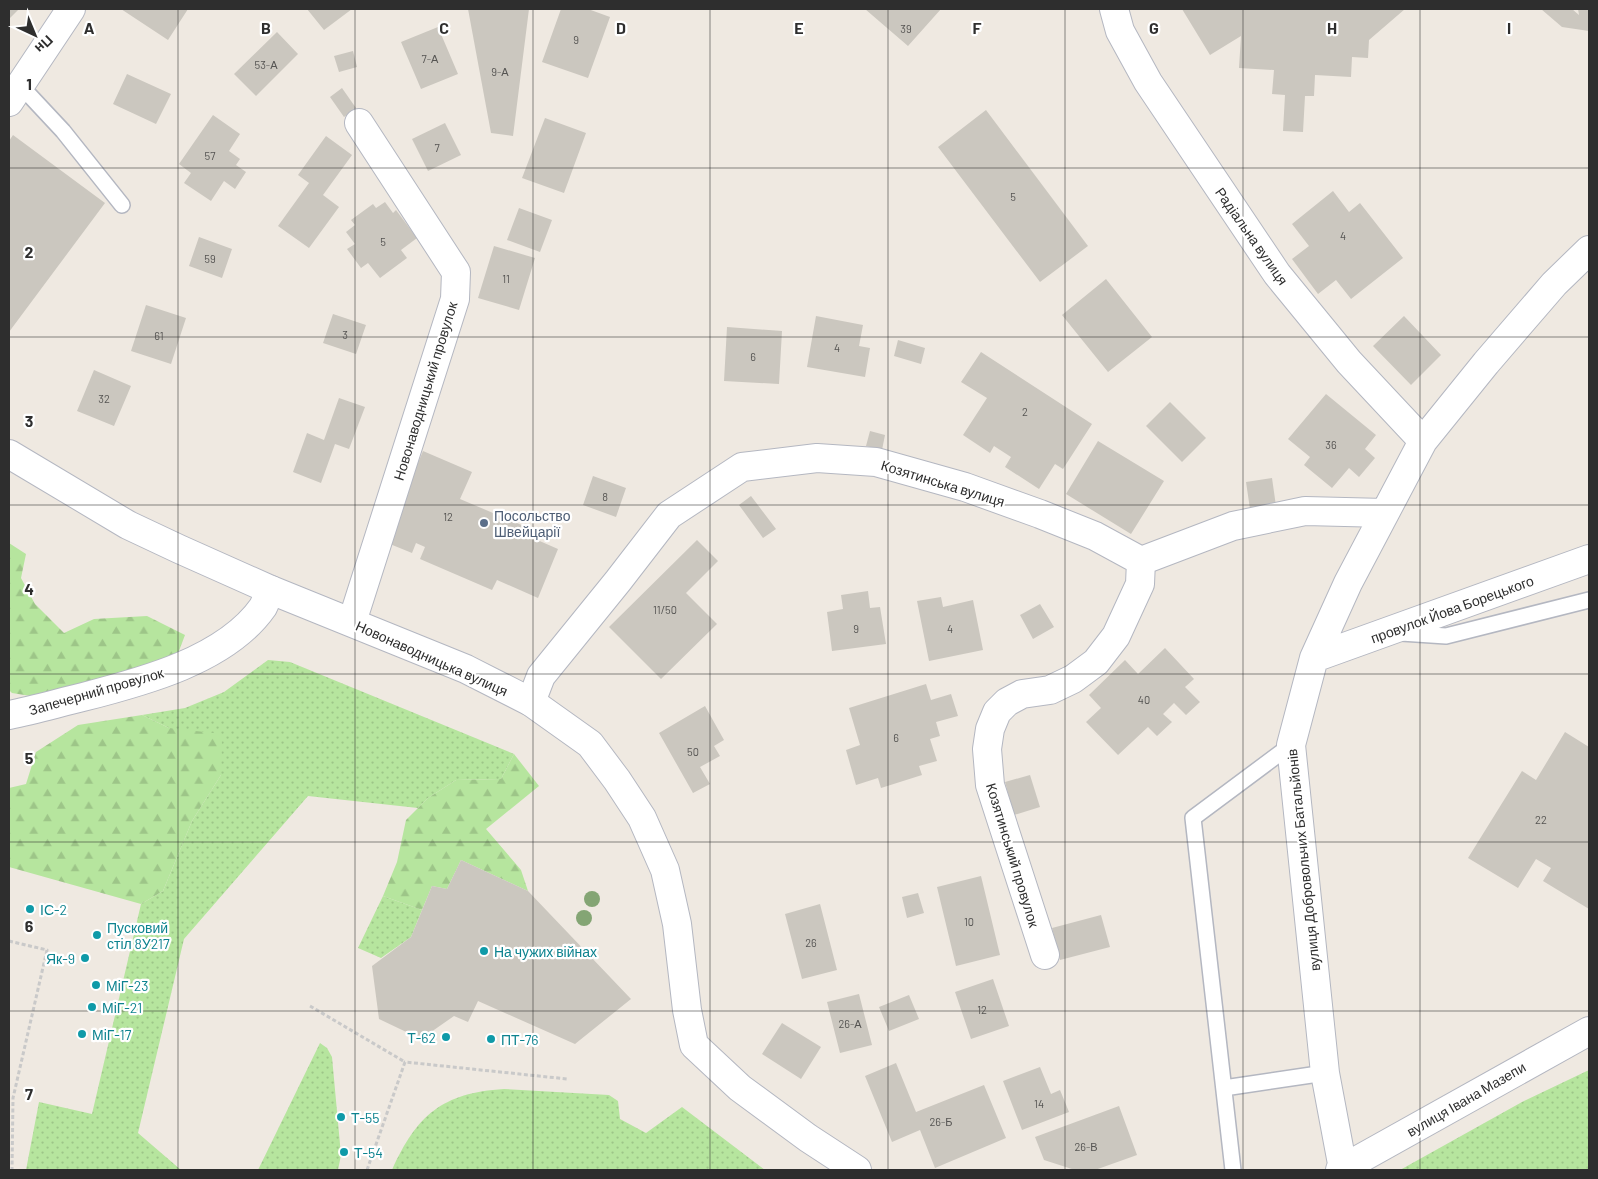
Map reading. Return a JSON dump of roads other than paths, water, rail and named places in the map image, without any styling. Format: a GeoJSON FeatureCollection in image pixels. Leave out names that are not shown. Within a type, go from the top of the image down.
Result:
{"type":"FeatureCollection","features":[{"type":"Feature","properties":{"kind":"street"},"geometry":{"type":"LineString","coordinates":[[15,94],[71,9]]}},
{"type":"Feature","properties":{"kind":"street","name":"Радіальна вулиця"},"geometry":{"type":"LineString","coordinates":[[1114,9],[1120,31],[1148,82],[1277,274],[1349,362],[1424,441]]}},
{"type":"Feature","properties":{"kind":"street","name":"Новонаводницький провулок"},"geometry":{"type":"LineString","coordinates":[[352,622],[455,299],[456,272],[359,123]]}},
{"type":"Feature","properties":{"kind":"street","name":"вулиця Добровольчих Батальйонів"},"geometry":{"type":"LineString","coordinates":[[1342,1170],[1325,1073],[1291,745],[1314,658],[1348,583],[1424,441],[1486,363],[1548,291],[1589,250]]}},
{"type":"Feature","properties":{"kind":"street","name":"Новонаводницька вулиця"},"geometry":{"type":"LineString","coordinates":[[9,454],[128,525],[271,590],[466,669],[530,702],[590,744],[642,818],[665,870],[677,924],[686,1010],[694,1045],[740,1088],[808,1138],[857,1170]]}},
{"type":"Feature","properties":{"kind":"street","name":"Козятинська вулиця"},"geometry":{"type":"LineString","coordinates":[[530,702],[541,676],[669,515],[742,467],[817,458],[876,462],[965,486],[1095,536],[1141,561]]}},
{"type":"Feature","properties":{"kind":"street"},"geometry":{"type":"LineString","coordinates":[[1141,561],[1233,526],[1305,511],[1385,513]]}},
{"type":"Feature","properties":{"kind":"street","name":"провулок Йова Борецького"},"geometry":{"type":"LineString","coordinates":[[1314,658],[1589,559]]}},
{"type":"Feature","properties":{"kind":"street","name":"Козятинський провулок"},"geometry":{"type":"LineString","coordinates":[[1045,955],[990,785],[987,749],[990,730],[997,712],[1007,702],[1022,694],[1050,690],[1073,679],[1096,662],[1116,636],[1137,592],[1140,584],[1141,561]]}},
{"type":"Feature","properties":{"kind":"street","name":"Запечерний провулок"},"geometry":{"type":"LineString","coordinates":[[9,714],[133,684],[179,667],[226,642],[244,628],[263,606],[271,590]]}},
{"type":"Feature","properties":{"kind":"street","name":"вулиця Івана Мазепи"},"geometry":{"type":"LineString","coordinates":[[1342,1170],[1589,1031]]}},
{"type":"Feature","properties":{"kind":"lane"},"geometry":{"type":"LineString","coordinates":[[15,94],[63,132],[122,205]]}},
{"type":"Feature","properties":{"kind":"lane"},"geometry":{"type":"LineString","coordinates":[[1389,632],[1446,636],[1589,600]]}},
{"type":"Feature","properties":{"kind":"lane"},"geometry":{"type":"LineString","coordinates":[[1233,1170],[1193,818],[1291,745]]}},
{"type":"Feature","properties":{"kind":"lane"},"geometry":{"type":"LineString","coordinates":[[1224,1088],[1325,1073]]}},
{"type":"Feature","properties":{"kind":"place","name":"Посольство Швейцарії"},"geometry":{"type":"Point","coordinates":[484,523]}},
{"type":"Feature","properties":{"kind":"place","name":"ІС-2"},"geometry":{"type":"Point","coordinates":[30,909]}},
{"type":"Feature","properties":{"kind":"place","name":"Пусковий стіл 8У217"},"geometry":{"type":"Point","coordinates":[97,935]}},
{"type":"Feature","properties":{"kind":"place","name":"На чужих війнах"},"geometry":{"type":"Point","coordinates":[484,951]}},
{"type":"Feature","properties":{"kind":"place","name":"Як-9"},"geometry":{"type":"Point","coordinates":[85,958]}},
{"type":"Feature","properties":{"kind":"place","name":"МіГ-23"},"geometry":{"type":"Point","coordinates":[96,985]}},
{"type":"Feature","properties":{"kind":"place","name":"МіГ-21"},"geometry":{"type":"Point","coordinates":[92,1007]}},
{"type":"Feature","properties":{"kind":"place","name":"МіГ-17"},"geometry":{"type":"Point","coordinates":[82,1034]}},
{"type":"Feature","properties":{"kind":"place","name":"Т-62"},"geometry":{"type":"Point","coordinates":[446,1037]}},
{"type":"Feature","properties":{"kind":"place","name":"ПТ-76"},"geometry":{"type":"Point","coordinates":[491,1039]}},
{"type":"Feature","properties":{"kind":"place","name":"Т-55"},"geometry":{"type":"Point","coordinates":[341,1117]}},
{"type":"Feature","properties":{"kind":"place","name":"Т-54"},"geometry":{"type":"Point","coordinates":[344,1152]}}]}
